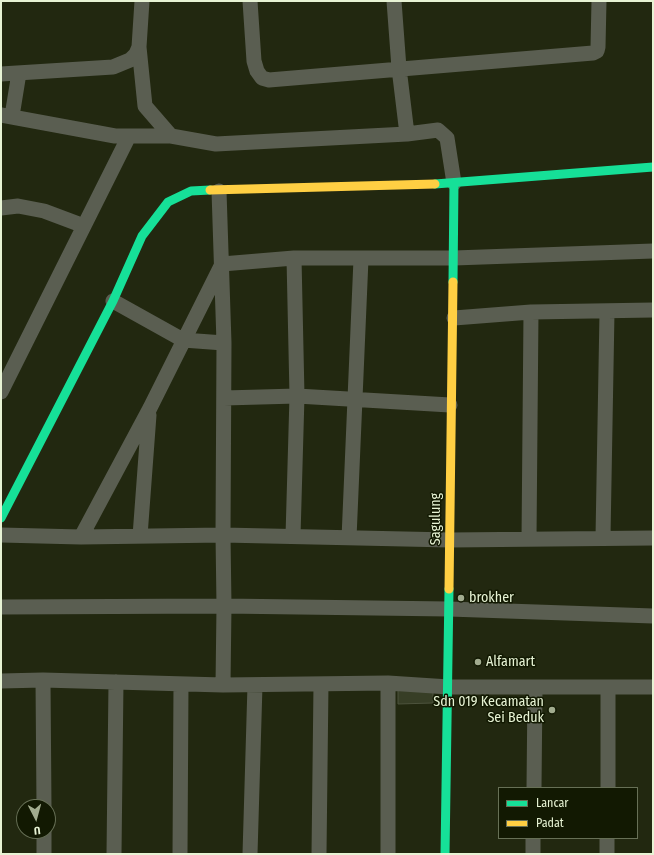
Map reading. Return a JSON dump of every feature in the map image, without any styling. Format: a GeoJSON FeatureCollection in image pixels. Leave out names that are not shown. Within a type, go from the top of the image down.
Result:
{"type":"FeatureCollection","features":[{"type":"Feature","properties":{"kind":"street"},"geometry":{"type":"LineString","coordinates":[[142,1],[139,47],[145,106],[171,136]]}},
{"type":"Feature","properties":{"kind":"street"},"geometry":{"type":"LineString","coordinates":[[250,1],[254,61],[257,71],[262,78],[269,80],[398,68],[593,53],[597,51],[598,47],[599,1]]}},
{"type":"Feature","properties":{"kind":"street"},"geometry":{"type":"LineString","coordinates":[[394,1],[398,68],[407,134]]}},
{"type":"Feature","properties":{"kind":"street"},"geometry":{"type":"LineString","coordinates":[[1,74],[113,67],[130,60],[136,54],[139,47]]}},
{"type":"Feature","properties":{"kind":"street"},"geometry":{"type":"LineString","coordinates":[[19,73],[6,115],[115,136],[171,136],[216,144],[407,134],[438,130],[447,138],[454,183]]}},
{"type":"Feature","properties":{"kind":"street"},"geometry":{"type":"LineString","coordinates":[[1,392],[129,136]]}},
{"type":"Feature","properties":{"kind":"street"},"geometry":{"type":"LineString","coordinates":[[1,518],[113,301],[142,236],[168,202],[191,191],[454,183],[653,167]]}},
{"type":"Feature","properties":{"kind":"street","name":"Sagulung"},"geometry":{"type":"LineString","coordinates":[[445,854],[450,609],[450,405],[454,318],[454,183]]}},
{"type":"Feature","properties":{"kind":"street"},"geometry":{"type":"LineString","coordinates":[[219,191],[224,343],[223,686]]}},
{"type":"Feature","properties":{"kind":"street"},"geometry":{"type":"LineString","coordinates":[[1,208],[18,206],[44,211],[84,226]]}},
{"type":"Feature","properties":{"kind":"street"},"geometry":{"type":"LineString","coordinates":[[222,264],[294,258],[454,258],[653,251]]}},
{"type":"Feature","properties":{"kind":"street"},"geometry":{"type":"LineString","coordinates":[[293,536],[297,396],[294,258]]}},
{"type":"Feature","properties":{"kind":"street"},"geometry":{"type":"LineString","coordinates":[[349,538],[361,259]]}},
{"type":"Feature","properties":{"kind":"street"},"geometry":{"type":"LineString","coordinates":[[81,537],[150,408],[222,264]]}},
{"type":"Feature","properties":{"kind":"street"},"geometry":{"type":"LineString","coordinates":[[113,301],[183,340],[224,343]]}},
{"type":"Feature","properties":{"kind":"street"},"geometry":{"type":"LineString","coordinates":[[454,318],[531,312],[607,312],[653,310]]}},
{"type":"Feature","properties":{"kind":"street"},"geometry":{"type":"LineString","coordinates":[[529,539],[531,312]]}},
{"type":"Feature","properties":{"kind":"street"},"geometry":{"type":"LineString","coordinates":[[603,537],[607,312]]}},
{"type":"Feature","properties":{"kind":"street"},"geometry":{"type":"LineString","coordinates":[[224,398],[297,396],[354,398],[450,405]]}},
{"type":"Feature","properties":{"kind":"street"},"geometry":{"type":"LineString","coordinates":[[140,536],[150,408]]}},
{"type":"Feature","properties":{"kind":"street"},"geometry":{"type":"LineString","coordinates":[[1,535],[81,537],[223,535],[450,540],[603,537],[653,538]]}},
{"type":"Feature","properties":{"kind":"street"},"geometry":{"type":"LineString","coordinates":[[1,607],[224,606],[450,609],[653,616]]}},
{"type":"Feature","properties":{"kind":"street"},"geometry":{"type":"LineString","coordinates":[[1,681],[43,680],[223,686],[388,683],[448,687],[653,687]]}},
{"type":"Feature","properties":{"kind":"street"},"geometry":{"type":"LineString","coordinates":[[43,680],[44,799]]}},
{"type":"Feature","properties":{"kind":"street"},"geometry":{"type":"LineString","coordinates":[[114,854],[116,682]]}},
{"type":"Feature","properties":{"kind":"street"},"geometry":{"type":"LineString","coordinates":[[388,683],[388,854]]}},
{"type":"Feature","properties":{"kind":"street"},"geometry":{"type":"LineString","coordinates":[[180,854],[181,684]]}},
{"type":"Feature","properties":{"kind":"street"},"geometry":{"type":"LineString","coordinates":[[319,854],[321,684]]}},
{"type":"Feature","properties":{"kind":"street"},"geometry":{"type":"LineString","coordinates":[[250,854],[255,685]]}},
{"type":"Feature","properties":{"kind":"street"},"geometry":{"type":"LineString","coordinates":[[534,787],[535,688]]}},
{"type":"Feature","properties":{"kind":"street"},"geometry":{"type":"LineString","coordinates":[[608,688],[608,787]]}},
{"type":"Feature","properties":{"kind":"street"},"geometry":{"type":"LineString","coordinates":[[44,839],[44,854]]}},
{"type":"Feature","properties":{"kind":"street"},"geometry":{"type":"LineString","coordinates":[[533,854],[534,839]]}},
{"type":"Feature","properties":{"kind":"street"},"geometry":{"type":"LineString","coordinates":[[607,839],[607,854]]}},
{"type":"Feature","properties":{"kind":"building"},"geometry":{"type":"Polygon","coordinates":[[[398,685],[433,688],[433,703],[398,704],[398,685]]]}},
{"type":"Feature","properties":{"kind":"traffic: fast"},"geometry":{"type":"LineString","coordinates":[[435,184],[653,167]]}},
{"type":"Feature","properties":{"kind":"traffic: fast"},"geometry":{"type":"LineString","coordinates":[[453,282],[454,183]]}},
{"type":"Feature","properties":{"kind":"traffic: fast"},"geometry":{"type":"LineString","coordinates":[[1,518],[113,301],[142,236],[168,202],[191,191],[210,190]]}},
{"type":"Feature","properties":{"kind":"traffic: fast"},"geometry":{"type":"LineString","coordinates":[[445,854],[449,589]]}},
{"type":"Feature","properties":{"kind":"traffic: slow"},"geometry":{"type":"LineString","coordinates":[[210,190],[435,184]]}},
{"type":"Feature","properties":{"kind":"traffic: slow"},"geometry":{"type":"LineString","coordinates":[[449,589],[453,282]]}},
{"type":"Feature","properties":{"kind":"place","name":"brokher"},"geometry":{"type":"Point","coordinates":[461,598]}},
{"type":"Feature","properties":{"kind":"place","name":"Alfamart"},"geometry":{"type":"Point","coordinates":[478,662]}},
{"type":"Feature","properties":{"kind":"place","name":"Sdn 019 Kecamatan Sei Beduk"},"geometry":{"type":"Point","coordinates":[552,710]}}]}
